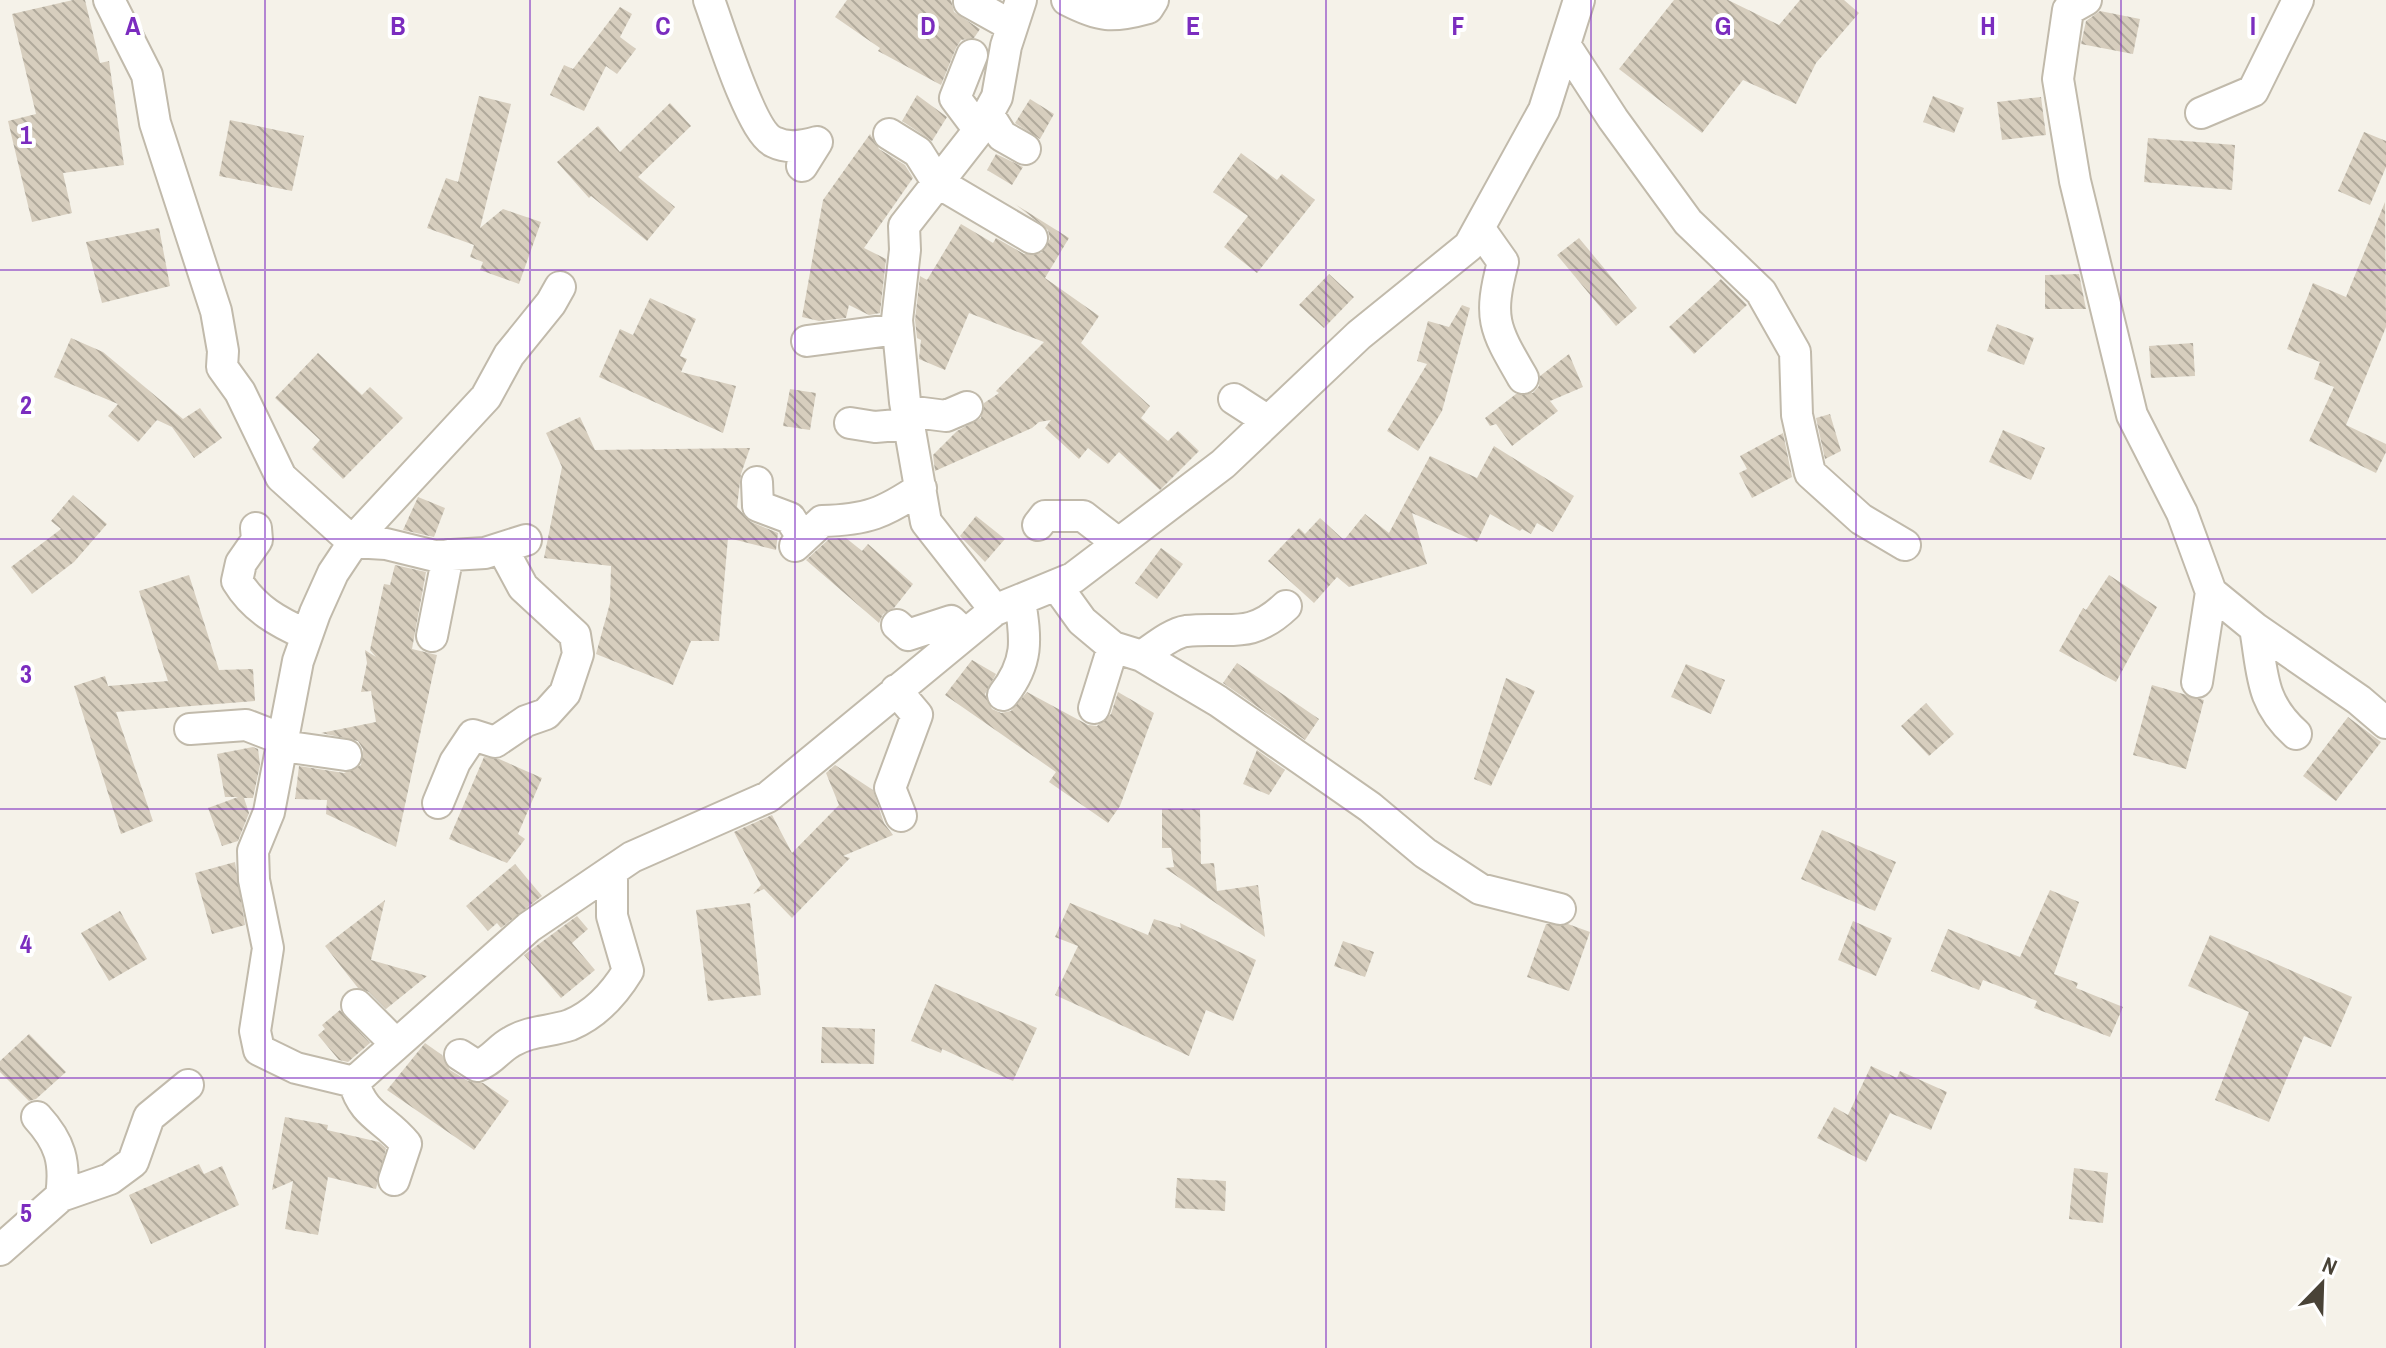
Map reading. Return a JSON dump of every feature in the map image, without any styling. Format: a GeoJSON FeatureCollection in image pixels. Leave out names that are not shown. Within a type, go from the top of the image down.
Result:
{"type":"FeatureCollection","features":[{"type":"Feature","properties":{"kind":"street"},"geometry":{"type":"LineString","coordinates":[[109,0],[147,75],[155,123],[216,311],[223,351],[222,367],[240,392],[281,477],[353,542],[448,555],[485,553],[514,544],[523,587],[575,635],[578,654],[565,693],[546,714],[526,721],[495,742],[473,735],[455,762],[438,803]]}},
{"type":"Feature","properties":{"kind":"street"},"geometry":{"type":"LineString","coordinates":[[709,0],[756,123],[772,142],[798,147],[817,142],[802,166]]}},
{"type":"Feature","properties":{"kind":"street"},"geometry":{"type":"LineString","coordinates":[[1067,0],[1090,12],[1114,17],[1148,8],[1153,0]]}},
{"type":"Feature","properties":{"kind":"street"},"geometry":{"type":"LineString","coordinates":[[354,1082],[529,927],[632,857],[768,797],[965,634],[1007,605],[1073,578],[1223,464],[1359,335],[1469,246],[1544,110],[1579,0]]}},
{"type":"Feature","properties":{"kind":"street"},"geometry":{"type":"LineString","coordinates":[[2086,0],[2068,10],[2058,79],[2075,181],[2132,415],[2182,513],[2211,592],[2197,682]]}},
{"type":"Feature","properties":{"kind":"street"},"geometry":{"type":"LineString","coordinates":[[2201,113],[2253,91],[2298,0]]}},
{"type":"Feature","properties":{"kind":"street"},"geometry":{"type":"LineString","coordinates":[[969,2],[1016,13],[997,97],[983,122],[904,226],[898,329],[908,417],[926,522],[1007,605],[1027,642],[1017,677],[1003,695]]}},
{"type":"Feature","properties":{"kind":"street"},"geometry":{"type":"LineString","coordinates":[[1565,45],[1613,119],[1688,222],[1761,292],[1782,328],[1795,352],[1797,415],[1810,473],[1861,519],[1905,545]]}},
{"type":"Feature","properties":{"kind":"street"},"geometry":{"type":"LineString","coordinates":[[972,55],[955,98],[1002,136],[1025,149]]}},
{"type":"Feature","properties":{"kind":"street"},"geometry":{"type":"LineString","coordinates":[[889,134],[918,152],[937,182],[1032,238]]}},
{"type":"Feature","properties":{"kind":"street"},"geometry":{"type":"LineString","coordinates":[[1479,228],[1503,262],[1492,304],[1499,336],[1523,378]]}},
{"type":"Feature","properties":{"kind":"street"},"geometry":{"type":"LineString","coordinates":[[354,1082],[296,1068],[259,1050],[255,1031],[268,948],[254,880],[253,851],[269,812],[298,661],[333,573],[353,542],[486,397],[509,355],[560,287]]}},
{"type":"Feature","properties":{"kind":"street"},"geometry":{"type":"LineString","coordinates":[[807,341],[898,329]]}},
{"type":"Feature","properties":{"kind":"street"},"geometry":{"type":"LineString","coordinates":[[1234,399],[1268,421]]}},
{"type":"Feature","properties":{"kind":"street"},"geometry":{"type":"LineString","coordinates":[[850,423],[875,427],[908,417],[946,416],[967,407]]}},
{"type":"Feature","properties":{"kind":"street"},"geometry":{"type":"LineString","coordinates":[[757,482],[758,506],[790,518],[799,542],[822,521],[856,521],[884,513],[921,488]]}},
{"type":"Feature","properties":{"kind":"street"},"geometry":{"type":"LineString","coordinates":[[1038,525],[1045,516],[1083,516],[1118,543]]}},
{"type":"Feature","properties":{"kind":"street"},"geometry":{"type":"LineString","coordinates":[[256,528],[257,540],[241,563],[237,581],[249,601],[283,624],[307,635]]}},
{"type":"Feature","properties":{"kind":"street"},"geometry":{"type":"LineString","coordinates":[[432,636],[448,555]]}},
{"type":"Feature","properties":{"kind":"street"},"geometry":{"type":"LineString","coordinates":[[1056,585],[1082,621],[1128,652],[1218,701],[1296,759],[1333,780],[1425,853],[1480,889],[1560,909]]}},
{"type":"Feature","properties":{"kind":"street"},"geometry":{"type":"LineString","coordinates":[[2211,592],[2255,628],[2359,700],[2386,723]]}},
{"type":"Feature","properties":{"kind":"street"},"geometry":{"type":"LineString","coordinates":[[1094,708],[1128,652],[1183,631],[1226,633],[1268,623],[1286,606]]}},
{"type":"Feature","properties":{"kind":"street"},"geometry":{"type":"LineString","coordinates":[[897,625],[908,635],[951,621],[965,634]]}},
{"type":"Feature","properties":{"kind":"street"},"geometry":{"type":"LineString","coordinates":[[2255,628],[2265,690],[2274,715],[2296,734]]}},
{"type":"Feature","properties":{"kind":"street"},"geometry":{"type":"LineString","coordinates":[[896,690],[917,715],[890,788],[901,816]]}},
{"type":"Feature","properties":{"kind":"street"},"geometry":{"type":"LineString","coordinates":[[190,729],[246,725],[284,743],[346,755]]}},
{"type":"Feature","properties":{"kind":"street"},"geometry":{"type":"LineString","coordinates":[[460,1055],[477,1066],[488,1062],[509,1043],[536,1029],[569,1026],[614,994],[628,971],[612,916],[612,871]]}},
{"type":"Feature","properties":{"kind":"street"},"geometry":{"type":"LineString","coordinates":[[357,1005],[396,1044]]}},
{"type":"Feature","properties":{"kind":"street"},"geometry":{"type":"LineString","coordinates":[[354,1082],[359,1104],[395,1131],[406,1144],[394,1180]]}},
{"type":"Feature","properties":{"kind":"street"},"geometry":{"type":"LineString","coordinates":[[0,1250],[61,1196],[110,1179],[133,1162],[149,1117],[188,1085]]}},
{"type":"Feature","properties":{"kind":"street"},"geometry":{"type":"LineString","coordinates":[[37,1117],[57,1139],[65,1171],[61,1196]]}},
{"type":"Feature","properties":{"kind":"building"},"geometry":{"type":"Polygon","coordinates":[[[85,0],[100,63],[109,61],[124,165],[63,173],[72,213],[32,222],[8,121],[36,114],[12,14],[85,0]]]}},
{"type":"Feature","properties":{"kind":"building"},"geometry":{"type":"Polygon","coordinates":[[[847,0],[951,0],[954,12],[980,29],[974,38],[961,40],[941,85],[878,51],[880,48],[835,17],[847,0]]]}},
{"type":"Feature","properties":{"kind":"building"},"geometry":{"type":"Polygon","coordinates":[[[1674,0],[1728,0],[1779,25],[1800,0],[1844,0],[1859,13],[1816,63],[1796,104],[1743,80],[1702,133],[1619,69],[1674,0]]]}},
{"type":"Feature","properties":{"kind":"building"},"geometry":{"type":"Polygon","coordinates":[[[620,7],[632,14],[620,37],[636,49],[617,74],[606,66],[584,111],[550,95],[564,65],[573,69],[620,7]]]}},
{"type":"Feature","properties":{"kind":"building"},"geometry":{"type":"Polygon","coordinates":[[[2100,11],[2140,19],[2133,54],[2081,44],[2086,21],[2100,11]]]}},
{"type":"Feature","properties":{"kind":"building"},"geometry":{"type":"Polygon","coordinates":[[[917,95],[947,117],[932,141],[902,121],[917,95]]]}},
{"type":"Feature","properties":{"kind":"building"},"geometry":{"type":"Polygon","coordinates":[[[479,96],[511,104],[480,228],[503,209],[541,222],[519,284],[480,270],[483,262],[470,257],[474,245],[427,228],[446,178],[458,182],[479,96]]]}},
{"type":"Feature","properties":{"kind":"building"},"geometry":{"type":"Polygon","coordinates":[[[1933,96],[1964,108],[1954,133],[1923,122],[1933,96]]]}},
{"type":"Feature","properties":{"kind":"building"},"geometry":{"type":"Polygon","coordinates":[[[2041,97],[2046,135],[2002,140],[1997,102],[2041,97]]]}},
{"type":"Feature","properties":{"kind":"building"},"geometry":{"type":"Polygon","coordinates":[[[1030,99],[1054,114],[1040,139],[1015,123],[1030,99]]]}},
{"type":"Feature","properties":{"kind":"building"},"geometry":{"type":"Polygon","coordinates":[[[670,103],[691,126],[638,177],[675,207],[647,241],[591,196],[589,198],[557,162],[598,126],[620,152],[670,103]]]}},
{"type":"Feature","properties":{"kind":"building"},"geometry":{"type":"Polygon","coordinates":[[[230,120],[304,136],[292,191],[219,176],[230,120]]]}},
{"type":"Feature","properties":{"kind":"building"},"geometry":{"type":"Polygon","coordinates":[[[2364,132],[2386,141],[2386,167],[2370,205],[2338,191],[2364,132]]]}},
{"type":"Feature","properties":{"kind":"building"},"geometry":{"type":"Polygon","coordinates":[[[870,134],[879,149],[905,165],[913,178],[864,248],[886,259],[880,313],[869,315],[849,305],[846,318],[819,321],[802,317],[823,200],[870,134]]]}},
{"type":"Feature","properties":{"kind":"building"},"geometry":{"type":"Polygon","coordinates":[[[2148,138],[2235,145],[2232,190],[2144,182],[2148,138]]]}},
{"type":"Feature","properties":{"kind":"building"},"geometry":{"type":"Polygon","coordinates":[[[1241,153],[1277,180],[1282,174],[1315,200],[1257,273],[1224,247],[1248,216],[1213,192],[1241,153]]]}},
{"type":"Feature","properties":{"kind":"building"},"geometry":{"type":"Polygon","coordinates":[[[996,154],[1023,167],[1012,185],[987,170],[996,154]]]}},
{"type":"Feature","properties":{"kind":"building"},"geometry":{"type":"Polygon","coordinates":[[[2385,202],[2386,327],[2346,425],[2386,444],[2386,452],[2376,473],[2309,441],[2334,387],[2314,379],[2320,362],[2287,349],[2313,283],[2346,297],[2385,202]]]}},
{"type":"Feature","properties":{"kind":"building"},"geometry":{"type":"Polygon","coordinates":[[[1015,204],[1069,238],[1045,278],[1099,316],[1081,343],[1150,406],[1141,418],[1168,441],[1178,431],[1199,451],[1160,490],[1119,452],[1108,464],[1088,448],[1079,459],[1045,428],[1051,420],[1039,422],[1032,428],[935,471],[933,455],[957,431],[981,418],[984,403],[999,393],[996,391],[1044,342],[969,313],[945,370],[919,359],[921,340],[917,338],[915,320],[920,276],[927,280],[961,224],[993,243],[996,238],[1024,254],[1041,253],[1050,239],[1048,230],[1015,204]]]}},
{"type":"Feature","properties":{"kind":"building"},"geometry":{"type":"Polygon","coordinates":[[[159,228],[170,286],[102,303],[86,242],[159,228]]]}},
{"type":"Feature","properties":{"kind":"building"},"geometry":{"type":"Polygon","coordinates":[[[1579,238],[1637,308],[1616,326],[1557,255],[1579,238]]]}},
{"type":"Feature","properties":{"kind":"building"},"geometry":{"type":"Polygon","coordinates":[[[1329,274],[1354,297],[1324,328],[1299,305],[1329,274]]]}},
{"type":"Feature","properties":{"kind":"building"},"geometry":{"type":"Polygon","coordinates":[[[2079,274],[2086,309],[2045,309],[2045,275],[2079,274]]]}},
{"type":"Feature","properties":{"kind":"building"},"geometry":{"type":"Polygon","coordinates":[[[1721,279],[1747,305],[1694,354],[1669,327],[1721,279]]]}},
{"type":"Feature","properties":{"kind":"building"},"geometry":{"type":"Polygon","coordinates":[[[650,298],[696,319],[680,356],[687,359],[681,372],[736,386],[723,433],[599,377],[620,329],[633,335],[650,298]]]}},
{"type":"Feature","properties":{"kind":"building"},"geometry":{"type":"Polygon","coordinates":[[[1462,305],[1470,308],[1442,411],[1418,451],[1387,431],[1427,364],[1417,361],[1428,321],[1449,327],[1462,305]]]}},
{"type":"Feature","properties":{"kind":"building"},"geometry":{"type":"Polygon","coordinates":[[[1997,324],[2034,338],[2024,365],[1987,351],[1997,324]]]}},
{"type":"Feature","properties":{"kind":"building"},"geometry":{"type":"Polygon","coordinates":[[[71,338],[103,352],[183,419],[200,408],[222,438],[194,458],[172,427],[157,420],[138,442],[108,416],[118,404],[54,377],[71,338]]]}},
{"type":"Feature","properties":{"kind":"building"},"geometry":{"type":"Polygon","coordinates":[[[2193,343],[2195,376],[2151,378],[2149,346],[2193,343]]]}},
{"type":"Feature","properties":{"kind":"building"},"geometry":{"type":"Polygon","coordinates":[[[318,353],[362,395],[370,387],[403,418],[343,479],[312,449],[320,440],[275,398],[318,353]]]}},
{"type":"Feature","properties":{"kind":"building"},"geometry":{"type":"Polygon","coordinates":[[[1569,354],[1583,387],[1550,401],[1558,411],[1512,446],[1496,424],[1490,426],[1485,418],[1516,394],[1533,393],[1539,386],[1540,376],[1569,354]]]}},
{"type":"Feature","properties":{"kind":"building"},"geometry":{"type":"Polygon","coordinates":[[[790,389],[816,393],[810,430],[783,426],[790,389]]]}},
{"type":"Feature","properties":{"kind":"building"},"geometry":{"type":"Polygon","coordinates":[[[1830,414],[1841,451],[1825,459],[1816,418],[1830,414]]]}},
{"type":"Feature","properties":{"kind":"building"},"geometry":{"type":"Polygon","coordinates":[[[580,417],[595,450],[750,448],[741,474],[737,507],[751,522],[778,533],[776,550],[728,538],[719,641],[691,641],[673,685],[596,654],[610,603],[611,566],[544,558],[562,467],[546,433],[580,417]]]}},
{"type":"Feature","properties":{"kind":"building"},"geometry":{"type":"Polygon","coordinates":[[[2003,430],[2045,448],[2031,480],[1989,462],[2003,430]]]}},
{"type":"Feature","properties":{"kind":"building"},"geometry":{"type":"Polygon","coordinates":[[[1783,433],[1792,477],[1752,498],[1739,473],[1747,469],[1740,456],[1783,433]]]}},
{"type":"Feature","properties":{"kind":"building"},"geometry":{"type":"Polygon","coordinates":[[[1494,446],[1574,496],[1553,532],[1537,523],[1531,534],[1522,529],[1520,531],[1490,514],[1477,542],[1412,513],[1427,564],[1349,587],[1337,577],[1314,603],[1268,561],[1299,528],[1305,534],[1320,518],[1344,540],[1365,514],[1389,533],[1430,456],[1477,478],[1494,446]]]}},
{"type":"Feature","properties":{"kind":"building"},"geometry":{"type":"Polygon","coordinates":[[[73,495],[107,524],[74,562],[32,594],[11,567],[61,529],[51,521],[73,495]]]}},
{"type":"Feature","properties":{"kind":"building"},"geometry":{"type":"Polygon","coordinates":[[[418,497],[445,508],[434,537],[403,530],[418,497]]]}},
{"type":"Feature","properties":{"kind":"building"},"geometry":{"type":"Polygon","coordinates":[[[976,516],[1005,539],[985,562],[960,536],[976,516]]]}},
{"type":"Feature","properties":{"kind":"building"},"geometry":{"type":"Polygon","coordinates":[[[846,538],[862,551],[868,544],[913,584],[894,608],[883,614],[879,623],[806,560],[829,539],[846,538]]]}},
{"type":"Feature","properties":{"kind":"building"},"geometry":{"type":"Polygon","coordinates":[[[1161,548],[1183,564],[1157,599],[1135,583],[1161,548]]]}},
{"type":"Feature","properties":{"kind":"building"},"geometry":{"type":"Polygon","coordinates":[[[395,565],[426,572],[412,649],[437,655],[396,847],[326,814],[327,800],[295,799],[299,766],[344,773],[361,765],[363,749],[358,741],[321,733],[376,722],[371,691],[361,692],[367,663],[365,650],[376,657],[370,650],[384,584],[390,585],[395,565]]]}},
{"type":"Feature","properties":{"kind":"building"},"geometry":{"type":"Polygon","coordinates":[[[189,575],[219,670],[253,669],[255,701],[116,712],[153,821],[121,834],[74,686],[105,676],[108,686],[168,681],[139,591],[189,575]]]}},
{"type":"Feature","properties":{"kind":"building"},"geometry":{"type":"Polygon","coordinates":[[[2109,575],[2157,607],[2116,682],[2059,651],[2083,608],[2086,610],[2109,575]]]}},
{"type":"Feature","properties":{"kind":"building"},"geometry":{"type":"Polygon","coordinates":[[[972,660],[996,674],[985,694],[992,709],[1001,713],[1011,711],[1027,692],[1088,725],[1097,726],[1111,714],[1118,692],[1154,713],[1120,806],[1108,823],[1049,782],[1056,772],[945,695],[972,660]]]}},
{"type":"Feature","properties":{"kind":"building"},"geometry":{"type":"Polygon","coordinates":[[[1237,663],[1319,719],[1305,740],[1223,683],[1237,663]]]}},
{"type":"Feature","properties":{"kind":"building"},"geometry":{"type":"Polygon","coordinates":[[[1686,664],[1725,680],[1711,714],[1671,697],[1686,664]]]}},
{"type":"Feature","properties":{"kind":"building"},"geometry":{"type":"Polygon","coordinates":[[[1506,678],[1535,691],[1491,786],[1474,779],[1506,678]]]}},
{"type":"Feature","properties":{"kind":"building"},"geometry":{"type":"Polygon","coordinates":[[[2152,685],[2204,700],[2186,769],[2133,755],[2152,685]]]}},
{"type":"Feature","properties":{"kind":"building"},"geometry":{"type":"Polygon","coordinates":[[[1926,703],[1954,734],[1929,756],[1901,726],[1926,703]]]}},
{"type":"Feature","properties":{"kind":"building"},"geometry":{"type":"Polygon","coordinates":[[[2348,717],[2381,742],[2336,801],[2303,776],[2348,717]]]}},
{"type":"Feature","properties":{"kind":"building"},"geometry":{"type":"Polygon","coordinates":[[[253,747],[258,749],[260,765],[253,798],[244,798],[249,813],[238,841],[222,846],[208,808],[238,797],[225,797],[217,754],[253,747]]]}},
{"type":"Feature","properties":{"kind":"building"},"geometry":{"type":"Polygon","coordinates":[[[1257,750],[1285,770],[1269,795],[1243,784],[1257,750]]]}},
{"type":"Feature","properties":{"kind":"building"},"geometry":{"type":"Polygon","coordinates":[[[484,757],[499,759],[542,778],[518,834],[525,839],[507,863],[449,839],[484,757]]]}},
{"type":"Feature","properties":{"kind":"building"},"geometry":{"type":"Polygon","coordinates":[[[835,765],[873,790],[884,823],[893,835],[843,856],[850,858],[792,918],[764,889],[753,894],[761,885],[734,832],[772,815],[792,853],[839,805],[826,773],[835,765]]]}},
{"type":"Feature","properties":{"kind":"building"},"geometry":{"type":"Polygon","coordinates":[[[1162,809],[1200,809],[1201,864],[1214,863],[1217,891],[1258,885],[1265,937],[1165,868],[1174,867],[1171,848],[1162,848],[1162,809]]]}},
{"type":"Feature","properties":{"kind":"building"},"geometry":{"type":"Polygon","coordinates":[[[1822,830],[1896,862],[1875,911],[1801,879],[1822,830]]]}},
{"type":"Feature","properties":{"kind":"building"},"geometry":{"type":"Polygon","coordinates":[[[235,862],[245,925],[212,934],[195,873],[235,862]]]}},
{"type":"Feature","properties":{"kind":"building"},"geometry":{"type":"Polygon","coordinates":[[[515,864],[542,896],[501,928],[497,923],[488,931],[466,906],[515,864]]]}},
{"type":"Feature","properties":{"kind":"building"},"geometry":{"type":"Polygon","coordinates":[[[2050,890],[2079,902],[2054,974],[2078,983],[2076,988],[2123,1007],[2110,1037],[2034,1008],[2037,1001],[1983,980],[1979,990],[1931,971],[1948,929],[2020,957],[2050,890]]]}},
{"type":"Feature","properties":{"kind":"building"},"geometry":{"type":"Polygon","coordinates":[[[385,900],[371,960],[427,976],[386,1009],[369,992],[358,988],[325,946],[385,900]]]}},
{"type":"Feature","properties":{"kind":"building"},"geometry":{"type":"Polygon","coordinates":[[[750,903],[761,995],[708,1001],[696,910],[750,903]]]}},
{"type":"Feature","properties":{"kind":"building"},"geometry":{"type":"Polygon","coordinates":[[[1070,903],[1148,935],[1154,919],[1181,928],[1180,923],[1256,960],[1233,1021],[1206,1010],[1189,1056],[1055,995],[1078,946],[1055,937],[1070,903]]]}},
{"type":"Feature","properties":{"kind":"building"},"geometry":{"type":"Polygon","coordinates":[[[120,911],[147,959],[109,981],[81,933],[120,911]]]}},
{"type":"Feature","properties":{"kind":"building"},"geometry":{"type":"Polygon","coordinates":[[[577,916],[588,929],[572,943],[595,970],[561,998],[524,955],[577,916]]]}},
{"type":"Feature","properties":{"kind":"building"},"geometry":{"type":"Polygon","coordinates":[[[1853,921],[1892,938],[1876,976],[1838,960],[1853,921]]]}},
{"type":"Feature","properties":{"kind":"building"},"geometry":{"type":"Polygon","coordinates":[[[1546,924],[1568,924],[1590,932],[1569,991],[1527,977],[1546,924]]]}},
{"type":"Feature","properties":{"kind":"building"},"geometry":{"type":"Polygon","coordinates":[[[2210,935],[2352,997],[2331,1047],[2304,1036],[2269,1122],[2215,1100],[2249,1012],[2188,986],[2210,935]]]}},
{"type":"Feature","properties":{"kind":"building"},"geometry":{"type":"Polygon","coordinates":[[[1343,941],[1374,952],[1365,977],[1334,966],[1343,941]]]}},
{"type":"Feature","properties":{"kind":"building"},"geometry":{"type":"Polygon","coordinates":[[[935,984],[1037,1028],[1013,1081],[942,1049],[941,1053],[911,1041],[935,984]]]}},
{"type":"Feature","properties":{"kind":"building"},"geometry":{"type":"Polygon","coordinates":[[[340,1010],[370,1043],[348,1062],[339,1060],[318,1035],[325,1029],[322,1025],[340,1010]]]}},
{"type":"Feature","properties":{"kind":"building"},"geometry":{"type":"Polygon","coordinates":[[[822,1027],[875,1029],[874,1064],[821,1063],[822,1027]]]}},
{"type":"Feature","properties":{"kind":"building"},"geometry":{"type":"Polygon","coordinates":[[[29,1034],[66,1072],[36,1099],[29,1101],[0,1072],[0,1061],[29,1034]]]}},
{"type":"Feature","properties":{"kind":"building"},"geometry":{"type":"Polygon","coordinates":[[[425,1043],[442,1055],[450,1070],[468,1081],[483,1083],[509,1101],[474,1150],[387,1090],[425,1043]]]}},
{"type":"Feature","properties":{"kind":"building"},"geometry":{"type":"Polygon","coordinates":[[[1871,1066],[1897,1078],[1900,1071],[1947,1092],[1931,1130],[1890,1113],[1866,1162],[1817,1138],[1834,1107],[1848,1115],[1871,1066]]]}},
{"type":"Feature","properties":{"kind":"building"},"geometry":{"type":"Polygon","coordinates":[[[285,1117],[328,1125],[327,1130],[379,1142],[386,1148],[376,1189],[328,1177],[318,1235],[285,1229],[293,1181],[272,1190],[285,1117]]]}},
{"type":"Feature","properties":{"kind":"building"},"geometry":{"type":"Polygon","coordinates":[[[199,1164],[204,1174],[222,1166],[239,1205],[151,1244],[129,1195],[199,1164]]]}},
{"type":"Feature","properties":{"kind":"building"},"geometry":{"type":"Polygon","coordinates":[[[2074,1168],[2108,1173],[2103,1223],[2069,1219],[2074,1168]]]}},
{"type":"Feature","properties":{"kind":"building"},"geometry":{"type":"Polygon","coordinates":[[[1177,1178],[1226,1181],[1225,1211],[1175,1208],[1177,1178]]]}}]}
